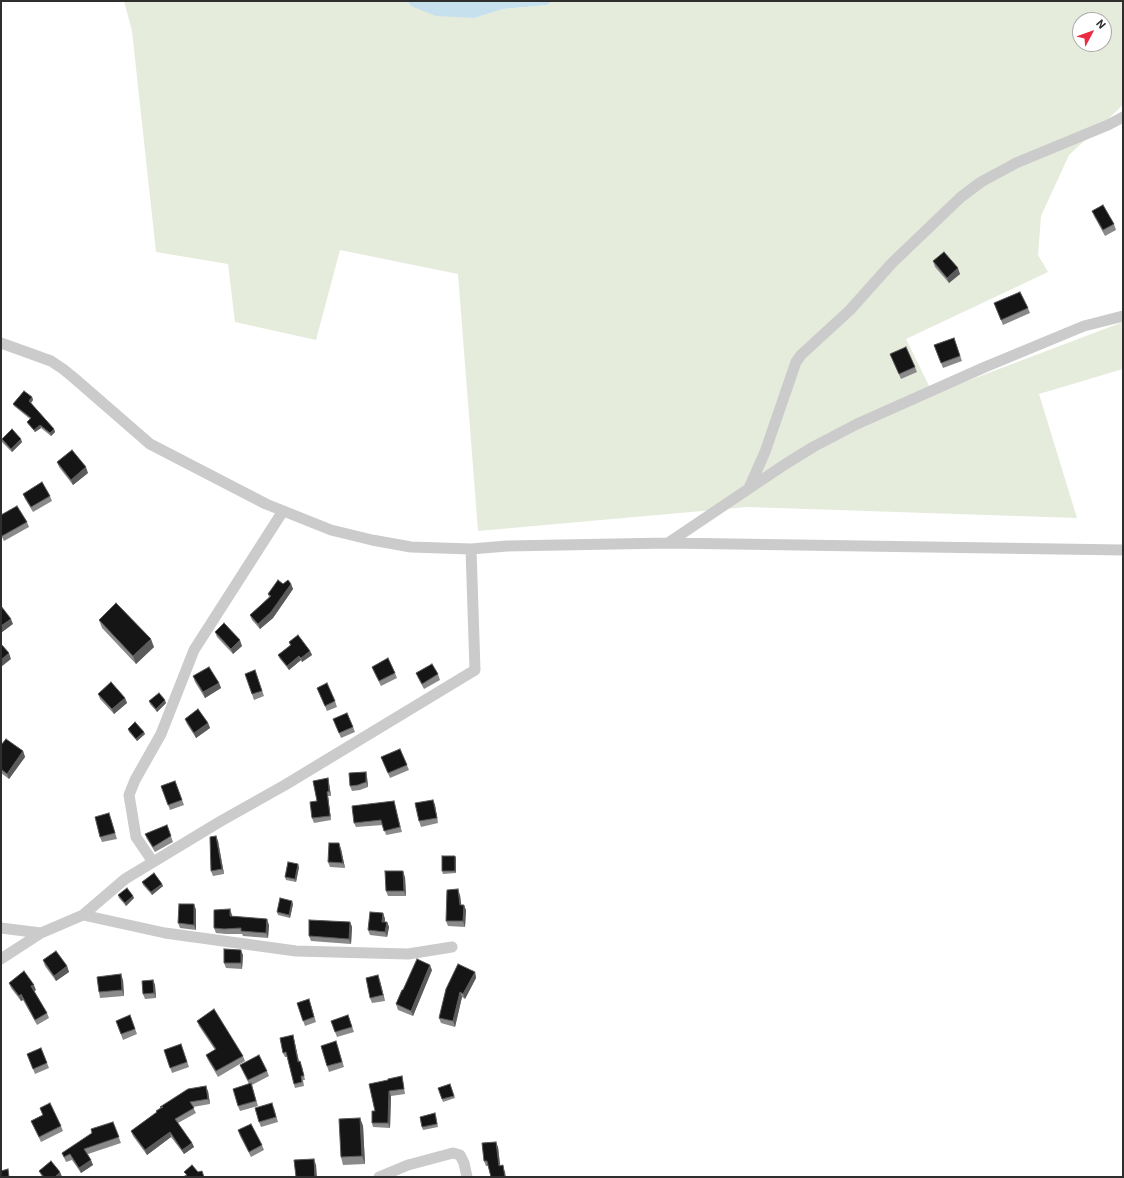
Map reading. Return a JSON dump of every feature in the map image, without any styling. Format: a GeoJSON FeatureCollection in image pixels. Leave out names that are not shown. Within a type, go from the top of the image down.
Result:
{"type":"FeatureCollection","features":[{"type":"Feature","properties":{"kind":"street"},"geometry":{"type":"LineString","coordinates":[[749,488],[765,452],[796,362],[801,355],[850,310],[892,262],[961,197],[981,182],[1016,163],[1108,125],[1123,117]]}},
{"type":"Feature","properties":{"kind":"street"},"geometry":{"type":"LineString","coordinates":[[668,542],[813,447],[857,424],[984,366],[1084,326],[1123,316]]}},
{"type":"Feature","properties":{"kind":"street"},"geometry":{"type":"LineString","coordinates":[[1,343],[51,361],[63,369],[150,444],[266,504],[331,530],[372,540],[410,547],[471,549],[507,546],[668,542],[1123,550]]}},
{"type":"Feature","properties":{"kind":"street"},"geometry":{"type":"LineString","coordinates":[[153,862],[136,837],[129,795],[135,780],[161,734],[194,650],[283,511]]}},
{"type":"Feature","properties":{"kind":"street"},"geometry":{"type":"LineString","coordinates":[[1,959],[41,933],[83,915],[125,878],[285,785],[475,670],[471,549]]}},
{"type":"Feature","properties":{"kind":"street"},"geometry":{"type":"LineString","coordinates":[[83,915],[165,933],[296,951],[408,954],[452,947]]}},
{"type":"Feature","properties":{"kind":"street"},"geometry":{"type":"LineString","coordinates":[[1,928],[41,933]]}},
{"type":"Feature","properties":{"kind":"street"},"geometry":{"type":"LineString","coordinates":[[379,1177],[408,1165],[453,1153],[460,1155],[464,1163],[467,1177]]}},
{"type":"Feature","properties":{"kind":"green space"},"geometry":{"type":"Polygon","coordinates":[[[124,1],[407,1],[411,6],[473,18],[503,9],[547,5],[552,1],[1123,1],[1123,105],[1069,155],[1041,216],[1038,255],[1048,272],[906,339],[933,394],[1123,322],[1123,369],[1039,394],[1077,518],[747,507],[478,531],[458,274],[340,250],[316,340],[235,322],[228,264],[156,252],[132,31],[124,1]]]}},
{"type":"Feature","properties":{"kind":"water"},"geometry":{"type":"Polygon","coordinates":[[[407,1],[552,1],[547,5],[503,9],[474,18],[436,16],[411,6],[407,1]]]}},
{"type":"Feature","properties":{"kind":"building"},"geometry":{"type":"Polygon","coordinates":[[[1103,205],[1114,224],[1103,230],[1092,211],[1103,205]]]}},
{"type":"Feature","properties":{"kind":"building"},"geometry":{"type":"Polygon","coordinates":[[[944,252],[958,268],[947,278],[933,261],[944,252]]]}},
{"type":"Feature","properties":{"kind":"building"},"geometry":{"type":"Polygon","coordinates":[[[1020,292],[1028,308],[1001,320],[994,303],[1020,292]]]}},
{"type":"Feature","properties":{"kind":"building"},"geometry":{"type":"Polygon","coordinates":[[[954,338],[960,356],[941,363],[934,345],[954,338]]]}},
{"type":"Feature","properties":{"kind":"building"},"geometry":{"type":"Polygon","coordinates":[[[906,347],[915,367],[899,374],[890,354],[906,347]]]}},
{"type":"Feature","properties":{"kind":"building"},"geometry":{"type":"Polygon","coordinates":[[[24,391],[32,397],[29,401],[54,429],[50,433],[40,425],[34,430],[27,422],[31,418],[13,404],[24,391]]]}},
{"type":"Feature","properties":{"kind":"building"},"geometry":{"type":"Polygon","coordinates":[[[12,429],[21,439],[11,449],[2,439],[12,429]]]}},
{"type":"Feature","properties":{"kind":"building"},"geometry":{"type":"Polygon","coordinates":[[[72,450],[86,467],[71,480],[57,462],[72,450]]]}},
{"type":"Feature","properties":{"kind":"building"},"geometry":{"type":"Polygon","coordinates":[[[42,482],[50,496],[31,507],[23,494],[42,482]]]}},
{"type":"Feature","properties":{"kind":"building"},"geometry":{"type":"Polygon","coordinates":[[[17,506],[27,522],[2,536],[1,515],[17,506]]]}},
{"type":"Feature","properties":{"kind":"building"},"geometry":{"type":"Polygon","coordinates":[[[278,580],[283,584],[288,580],[291,584],[271,612],[258,624],[250,615],[271,596],[268,594],[278,580]]]}},
{"type":"Feature","properties":{"kind":"building"},"geometry":{"type":"Polygon","coordinates":[[[116,603],[151,639],[133,656],[99,620],[116,603]]]}},
{"type":"Feature","properties":{"kind":"building"},"geometry":{"type":"Polygon","coordinates":[[[1,606],[11,619],[1,626],[1,606]]]}},
{"type":"Feature","properties":{"kind":"building"},"geometry":{"type":"Polygon","coordinates":[[[224,623],[240,640],[231,649],[215,632],[224,623]]]}},
{"type":"Feature","properties":{"kind":"building"},"geometry":{"type":"Polygon","coordinates":[[[298,635],[310,651],[301,658],[299,656],[287,666],[278,655],[291,645],[289,642],[298,635]]]}},
{"type":"Feature","properties":{"kind":"building"},"geometry":{"type":"Polygon","coordinates":[[[1,644],[9,653],[1,660],[1,644]]]}},
{"type":"Feature","properties":{"kind":"building"},"geometry":{"type":"Polygon","coordinates":[[[388,658],[395,673],[379,681],[372,667],[388,658]]]}},
{"type":"Feature","properties":{"kind":"building"},"geometry":{"type":"Polygon","coordinates":[[[432,664],[438,674],[422,684],[416,673],[432,664]]]}},
{"type":"Feature","properties":{"kind":"building"},"geometry":{"type":"Polygon","coordinates":[[[209,667],[219,683],[203,692],[193,676],[209,667]]]}},
{"type":"Feature","properties":{"kind":"building"},"geometry":{"type":"Polygon","coordinates":[[[255,670],[262,691],[252,694],[245,674],[255,670]]]}},
{"type":"Feature","properties":{"kind":"building"},"geometry":{"type":"Polygon","coordinates":[[[111,682],[125,698],[112,709],[98,694],[111,682]]]}},
{"type":"Feature","properties":{"kind":"building"},"geometry":{"type":"Polygon","coordinates":[[[327,683],[335,701],[325,706],[317,688],[327,683]]]}},
{"type":"Feature","properties":{"kind":"building"},"geometry":{"type":"Polygon","coordinates":[[[159,693],[165,700],[156,709],[149,701],[159,693]]]}},
{"type":"Feature","properties":{"kind":"building"},"geometry":{"type":"Polygon","coordinates":[[[198,709],[208,723],[194,733],[185,719],[198,709]]]}},
{"type":"Feature","properties":{"kind":"building"},"geometry":{"type":"Polygon","coordinates":[[[347,713],[353,727],[339,733],[333,719],[347,713]]]}},
{"type":"Feature","properties":{"kind":"building"},"geometry":{"type":"Polygon","coordinates":[[[135,722],[144,732],[136,739],[128,729],[135,722]]]}},
{"type":"Feature","properties":{"kind":"building"},"geometry":{"type":"Polygon","coordinates":[[[6,739],[23,751],[7,774],[1,769],[1,745],[6,739]]]}},
{"type":"Feature","properties":{"kind":"building"},"geometry":{"type":"Polygon","coordinates":[[[400,749],[407,765],[388,773],[381,757],[400,749]]]}},
{"type":"Feature","properties":{"kind":"building"},"geometry":{"type":"Polygon","coordinates":[[[366,772],[366,782],[350,786],[349,773],[366,772]]]}},
{"type":"Feature","properties":{"kind":"building"},"geometry":{"type":"Polygon","coordinates":[[[328,778],[329,791],[327,792],[330,816],[312,818],[310,802],[317,801],[313,781],[328,778]]]}},
{"type":"Feature","properties":{"kind":"building"},"geometry":{"type":"Polygon","coordinates":[[[175,781],[182,800],[168,805],[161,786],[175,781]]]}},
{"type":"Feature","properties":{"kind":"building"},"geometry":{"type":"Polygon","coordinates":[[[433,800],[437,818],[419,821],[415,803],[433,800]]]}},
{"type":"Feature","properties":{"kind":"building"},"geometry":{"type":"Polygon","coordinates":[[[394,801],[400,827],[384,831],[381,820],[354,823],[352,806],[394,801]]]}},
{"type":"Feature","properties":{"kind":"building"},"geometry":{"type":"Polygon","coordinates":[[[109,813],[115,833],[100,837],[95,817],[109,813]]]}},
{"type":"Feature","properties":{"kind":"building"},"geometry":{"type":"Polygon","coordinates":[[[167,825],[171,836],[153,847],[145,834],[167,825]]]}},
{"type":"Feature","properties":{"kind":"building"},"geometry":{"type":"Polygon","coordinates":[[[216,836],[222,869],[211,871],[210,837],[216,836]]]}},
{"type":"Feature","properties":{"kind":"building"},"geometry":{"type":"Polygon","coordinates":[[[329,843],[339,843],[343,863],[328,862],[329,843]]]}},
{"type":"Feature","properties":{"kind":"building"},"geometry":{"type":"Polygon","coordinates":[[[442,856],[455,856],[455,871],[442,871],[442,856]]]}},
{"type":"Feature","properties":{"kind":"building"},"geometry":{"type":"Polygon","coordinates":[[[288,862],[298,864],[295,879],[285,877],[288,862]]]}},
{"type":"Feature","properties":{"kind":"building"},"geometry":{"type":"Polygon","coordinates":[[[385,871],[403,871],[404,891],[386,891],[385,871]]]}},
{"type":"Feature","properties":{"kind":"building"},"geometry":{"type":"Polygon","coordinates":[[[154,873],[162,884],[151,892],[142,882],[154,873]]]}},
{"type":"Feature","properties":{"kind":"building"},"geometry":{"type":"Polygon","coordinates":[[[127,888],[133,896],[125,903],[118,895],[127,888]]]}},
{"type":"Feature","properties":{"kind":"building"},"geometry":{"type":"Polygon","coordinates":[[[458,889],[460,905],[464,905],[463,921],[446,921],[447,890],[458,889]]]}},
{"type":"Feature","properties":{"kind":"building"},"geometry":{"type":"Polygon","coordinates":[[[280,898],[292,901],[289,915],[277,912],[280,898]]]}},
{"type":"Feature","properties":{"kind":"building"},"geometry":{"type":"Polygon","coordinates":[[[179,904],[194,904],[194,925],[178,923],[179,904]]]}},
{"type":"Feature","properties":{"kind":"building"},"geometry":{"type":"Polygon","coordinates":[[[230,909],[230,916],[267,919],[266,933],[241,931],[241,928],[214,928],[214,910],[230,909]]]}},
{"type":"Feature","properties":{"kind":"building"},"geometry":{"type":"Polygon","coordinates":[[[370,912],[383,913],[382,922],[387,922],[385,932],[368,930],[370,912]]]}},
{"type":"Feature","properties":{"kind":"building"},"geometry":{"type":"Polygon","coordinates":[[[309,920],[350,922],[349,939],[309,936],[309,920]]]}},
{"type":"Feature","properties":{"kind":"building"},"geometry":{"type":"Polygon","coordinates":[[[224,949],[241,950],[241,963],[224,963],[224,949]]]}},
{"type":"Feature","properties":{"kind":"building"},"geometry":{"type":"Polygon","coordinates":[[[56,951],[67,966],[54,976],[43,960],[56,951]]]}},
{"type":"Feature","properties":{"kind":"building"},"geometry":{"type":"Polygon","coordinates":[[[417,959],[430,965],[411,1011],[396,1004],[417,959]]]}},
{"type":"Feature","properties":{"kind":"building"},"geometry":{"type":"Polygon","coordinates":[[[458,964],[475,972],[463,994],[460,992],[453,1021],[439,1018],[446,989],[458,964]]]}},
{"type":"Feature","properties":{"kind":"building"},"geometry":{"type":"Polygon","coordinates":[[[24,971],[34,985],[31,986],[47,1013],[35,1020],[21,994],[19,996],[9,983],[24,971]]]}},
{"type":"Feature","properties":{"kind":"building"},"geometry":{"type":"Polygon","coordinates":[[[121,974],[122,990],[99,992],[97,977],[121,974]]]}},
{"type":"Feature","properties":{"kind":"building"},"geometry":{"type":"Polygon","coordinates":[[[378,975],[383,995],[370,998],[366,978],[378,975]]]}},
{"type":"Feature","properties":{"kind":"building"},"geometry":{"type":"Polygon","coordinates":[[[153,980],[154,993],[143,994],[142,981],[153,980]]]}},
{"type":"Feature","properties":{"kind":"building"},"geometry":{"type":"Polygon","coordinates":[[[309,999],[314,1017],[303,1021],[297,1003],[309,999]]]}},
{"type":"Feature","properties":{"kind":"building"},"geometry":{"type":"Polygon","coordinates":[[[214,1009],[243,1056],[216,1071],[206,1055],[216,1049],[197,1021],[214,1009]]]}},
{"type":"Feature","properties":{"kind":"building"},"geometry":{"type":"Polygon","coordinates":[[[130,1015],[135,1029],[121,1034],[116,1021],[130,1015]]]}},
{"type":"Feature","properties":{"kind":"building"},"geometry":{"type":"Polygon","coordinates":[[[348,1015],[352,1027],[335,1032],[331,1021],[348,1015]]]}},
{"type":"Feature","properties":{"kind":"building"},"geometry":{"type":"Polygon","coordinates":[[[293,1035],[298,1062],[300,1061],[304,1076],[301,1076],[302,1082],[294,1084],[286,1052],[283,1053],[280,1038],[293,1035]]]}},
{"type":"Feature","properties":{"kind":"building"},"geometry":{"type":"Polygon","coordinates":[[[336,1041],[342,1062],[327,1066],[321,1046],[336,1041]]]}},
{"type":"Feature","properties":{"kind":"building"},"geometry":{"type":"Polygon","coordinates":[[[181,1044],[187,1062],[170,1068],[164,1050],[181,1044]]]}},
{"type":"Feature","properties":{"kind":"building"},"geometry":{"type":"Polygon","coordinates":[[[41,1048],[47,1063],[33,1069],[27,1054],[41,1048]]]}},
{"type":"Feature","properties":{"kind":"building"},"geometry":{"type":"Polygon","coordinates":[[[259,1055],[267,1071],[248,1080],[240,1065],[259,1055]]]}},
{"type":"Feature","properties":{"kind":"building"},"geometry":{"type":"Polygon","coordinates":[[[402,1076],[404,1089],[389,1091],[388,1123],[372,1123],[372,1111],[375,1111],[369,1084],[402,1076]]]}},
{"type":"Feature","properties":{"kind":"building"},"geometry":{"type":"Polygon","coordinates":[[[251,1083],[256,1101],[238,1106],[233,1089],[251,1083]]]}},
{"type":"Feature","properties":{"kind":"building"},"geometry":{"type":"Polygon","coordinates":[[[450,1084],[454,1096],[442,1099],[438,1088],[450,1084]]]}},
{"type":"Feature","properties":{"kind":"building"},"geometry":{"type":"Polygon","coordinates":[[[206,1086],[208,1099],[190,1102],[194,1108],[175,1119],[192,1143],[182,1150],[170,1132],[145,1150],[131,1131],[163,1107],[160,1107],[188,1089],[206,1086]]]}},
{"type":"Feature","properties":{"kind":"building"},"geometry":{"type":"Polygon","coordinates":[[[50,1103],[61,1126],[39,1137],[31,1121],[43,1115],[40,1108],[50,1103]]]}},
{"type":"Feature","properties":{"kind":"building"},"geometry":{"type":"Polygon","coordinates":[[[272,1103],[276,1117],[259,1122],[255,1108],[272,1103]]]}},
{"type":"Feature","properties":{"kind":"building"},"geometry":{"type":"Polygon","coordinates":[[[435,1113],[437,1124],[422,1127],[420,1117],[435,1113]]]}},
{"type":"Feature","properties":{"kind":"building"},"geometry":{"type":"Polygon","coordinates":[[[360,1118],[362,1156],[341,1157],[339,1119],[360,1118]]]}},
{"type":"Feature","properties":{"kind":"building"},"geometry":{"type":"Polygon","coordinates":[[[113,1122],[119,1137],[84,1149],[91,1160],[79,1168],[70,1154],[64,1157],[62,1153],[92,1133],[91,1129],[113,1122]]]}},
{"type":"Feature","properties":{"kind":"building"},"geometry":{"type":"Polygon","coordinates":[[[251,1124],[262,1145],[249,1152],[238,1130],[251,1124]]]}},
{"type":"Feature","properties":{"kind":"building"},"geometry":{"type":"Polygon","coordinates":[[[496,1142],[499,1166],[503,1165],[505,1177],[491,1177],[487,1161],[484,1161],[482,1143],[496,1142]]]}},
{"type":"Feature","properties":{"kind":"building"},"geometry":{"type":"Polygon","coordinates":[[[314,1159],[315,1177],[296,1177],[294,1160],[314,1159]]]}},
{"type":"Feature","properties":{"kind":"building"},"geometry":{"type":"Polygon","coordinates":[[[51,1161],[60,1172],[55,1177],[44,1177],[39,1171],[51,1161]]]}},
{"type":"Feature","properties":{"kind":"building"},"geometry":{"type":"Polygon","coordinates":[[[192,1165],[198,1172],[202,1171],[204,1177],[183,1177],[187,1175],[184,1172],[192,1165]]]}},
{"type":"Feature","properties":{"kind":"building"},"geometry":{"type":"Polygon","coordinates":[[[8,1169],[9,1177],[1,1177],[1,1171],[8,1169]]]}}]}
